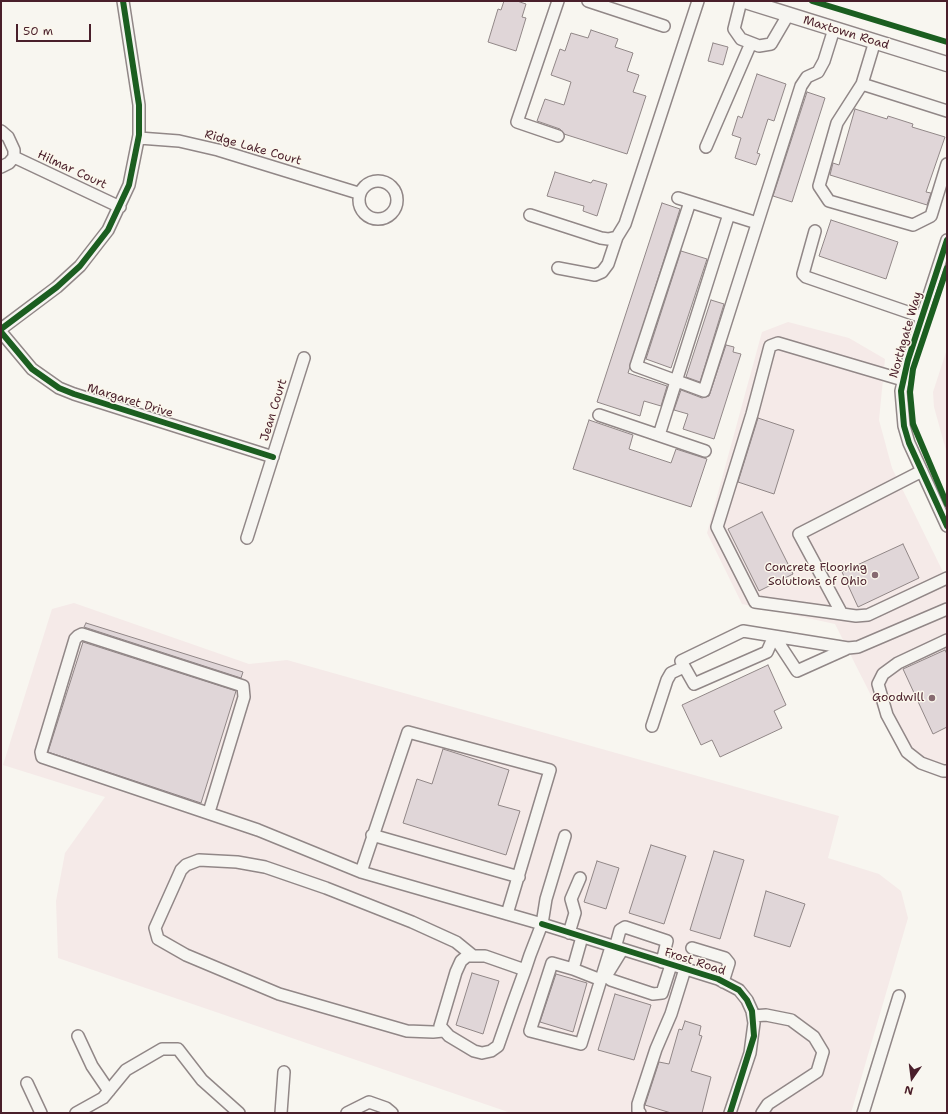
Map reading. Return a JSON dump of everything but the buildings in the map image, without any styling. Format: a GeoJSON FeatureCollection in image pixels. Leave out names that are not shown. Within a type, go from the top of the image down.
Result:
{"type":"FeatureCollection","features":[{"type":"Feature","properties":{"kind":"main road","name":"Maxtown Road"},"geometry":{"type":"LineString","coordinates":[[745,1],[947,64]]}},
{"type":"Feature","properties":{"kind":"street"},"geometry":{"type":"LineString","coordinates":[[1,329],[57,287],[80,266],[108,230],[129,185],[139,138],[139,105],[123,1]]}},
{"type":"Feature","properties":{"kind":"street"},"geometry":{"type":"LineString","coordinates":[[558,1],[517,122],[558,136]]}},
{"type":"Feature","properties":{"kind":"street"},"geometry":{"type":"LineString","coordinates":[[588,1],[664,26]]}},
{"type":"Feature","properties":{"kind":"street"},"geometry":{"type":"LineString","coordinates":[[558,268],[595,275],[602,272],[608,264],[617,237],[625,224],[698,1]]}},
{"type":"Feature","properties":{"kind":"street"},"geometry":{"type":"LineString","coordinates":[[741,1],[734,29],[741,39],[759,46],[771,44],[788,14]]}},
{"type":"Feature","properties":{"kind":"street"},"geometry":{"type":"LineString","coordinates":[[690,202],[636,366],[704,391],[801,86],[806,77],[818,72],[824,61],[834,29]]}},
{"type":"Feature","properties":{"kind":"street"},"geometry":{"type":"LineString","coordinates":[[874,41],[862,84],[837,123],[819,186],[829,201],[913,225],[931,216],[947,164]]}},
{"type":"Feature","properties":{"kind":"street"},"geometry":{"type":"LineString","coordinates":[[706,147],[751,43]]}},
{"type":"Feature","properties":{"kind":"street"},"geometry":{"type":"LineString","coordinates":[[862,84],[947,111]]}},
{"type":"Feature","properties":{"kind":"street"},"geometry":{"type":"LineString","coordinates":[[1,132],[12,142],[14,150],[14,157],[9,163],[1,167]]}},
{"type":"Feature","properties":{"kind":"street","name":"Ridge Lake Court"},"geometry":{"type":"LineString","coordinates":[[139,138],[178,141],[218,150],[358,193]]}},
{"type":"Feature","properties":{"kind":"street","name":"Hilmar Court"},"geometry":{"type":"LineString","coordinates":[[14,157],[120,207]]}},
{"type":"Feature","properties":{"kind":"street"},"geometry":{"type":"LineString","coordinates":[[678,198],[757,223]]}},
{"type":"Feature","properties":{"kind":"street"},"geometry":{"type":"LineString","coordinates":[[658,435],[729,214]]}},
{"type":"Feature","properties":{"kind":"street"},"geometry":{"type":"LineString","coordinates":[[530,215],[601,238],[617,237]]}},
{"type":"Feature","properties":{"kind":"street"},"geometry":{"type":"LineString","coordinates":[[815,231],[803,274],[806,277],[922,317]]}},
{"type":"Feature","properties":{"kind":"street","name":"Northgate Way"},"geometry":{"type":"LineString","coordinates":[[947,240],[903,380],[902,409],[904,426],[909,443],[947,526]]}},
{"type":"Feature","properties":{"kind":"street","name":"Margaret Drive"},"geometry":{"type":"LineString","coordinates":[[1,332],[32,369],[45,379],[64,390],[273,457]]}},
{"type":"Feature","properties":{"kind":"street"},"geometry":{"type":"LineString","coordinates":[[903,380],[778,343],[770,346],[752,414],[717,527],[755,602],[856,616],[868,615],[947,578]]}},
{"type":"Feature","properties":{"kind":"street","name":"Jean Court"},"geometry":{"type":"LineString","coordinates":[[247,538],[304,358]]}},
{"type":"Feature","properties":{"kind":"street"},"geometry":{"type":"LineString","coordinates":[[599,414],[705,451]]}},
{"type":"Feature","properties":{"kind":"street"},"geometry":{"type":"LineString","coordinates":[[842,614],[799,534],[922,471]]}},
{"type":"Feature","properties":{"kind":"street"},"geometry":{"type":"LineString","coordinates":[[774,636],[767,652],[694,684],[682,661],[743,631],[774,636],[848,648],[858,647],[947,609]]}},
{"type":"Feature","properties":{"kind":"street","name":"Frost Road"},"geometry":{"type":"LineString","coordinates":[[209,812],[244,697],[243,686],[82,634],[78,636],[75,639],[41,752],[42,757],[209,812],[258,830],[361,872],[542,924],[616,949],[685,969],[723,982],[739,990],[747,1000],[753,1016],[754,1036],[750,1053],[730,1113]]}},
{"type":"Feature","properties":{"kind":"street"},"geometry":{"type":"LineString","coordinates":[[774,636],[797,671],[848,648]]}},
{"type":"Feature","properties":{"kind":"street"},"geometry":{"type":"LineString","coordinates":[[947,640],[898,663],[883,674],[878,684],[886,715],[907,752],[921,763],[947,771]]}},
{"type":"Feature","properties":{"kind":"street"},"geometry":{"type":"LineString","coordinates":[[652,726],[667,680],[671,674],[684,666]]}},
{"type":"Feature","properties":{"kind":"street"},"geometry":{"type":"LineString","coordinates":[[361,872],[372,835],[408,732],[550,770],[507,914]]}},
{"type":"Feature","properties":{"kind":"street"},"geometry":{"type":"LineString","coordinates":[[372,835],[519,877]]}},
{"type":"Feature","properties":{"kind":"street"},"geometry":{"type":"LineString","coordinates":[[524,970],[485,956],[472,955],[461,961],[456,972],[440,1026],[443,1031],[474,1051],[482,1053],[491,1051],[498,1046],[524,970],[542,924],[546,899],[565,836]]}},
{"type":"Feature","properties":{"kind":"street"},"geometry":{"type":"LineString","coordinates":[[443,1031],[407,1031],[279,994],[186,955],[158,939],[155,928],[181,870],[186,865],[199,860],[237,862],[265,867],[326,888],[456,942],[472,955]]}},
{"type":"Feature","properties":{"kind":"street"},"geometry":{"type":"LineString","coordinates":[[569,933],[575,913],[571,899],[580,878]]}},
{"type":"Feature","properties":{"kind":"street"},"geometry":{"type":"LineString","coordinates":[[625,927],[667,941],[667,964],[662,992],[653,994],[611,980],[606,976],[616,949],[620,930],[625,927]]}},
{"type":"Feature","properties":{"kind":"street"},"geometry":{"type":"LineString","coordinates":[[573,969],[582,938]]}},
{"type":"Feature","properties":{"kind":"street"},"geometry":{"type":"LineString","coordinates":[[692,948],[725,958],[729,963],[723,982]]}},
{"type":"Feature","properties":{"kind":"street"},"geometry":{"type":"LineString","coordinates":[[600,980],[573,969],[552,963],[530,1031],[581,1044],[600,980],[616,949]]}},
{"type":"Feature","properties":{"kind":"street"},"geometry":{"type":"LineString","coordinates":[[640,1113],[638,1111],[638,1104],[656,1049],[671,1014],[685,969]]}},
{"type":"Feature","properties":{"kind":"street"},"geometry":{"type":"LineString","coordinates":[[863,1113],[899,996]]}},
{"type":"Feature","properties":{"kind":"street"},"geometry":{"type":"LineString","coordinates":[[753,1016],[766,1015],[791,1020],[814,1037],[823,1052],[817,1072],[768,1104],[762,1113]]}},
{"type":"Feature","properties":{"kind":"street"},"geometry":{"type":"LineString","coordinates":[[78,1036],[92,1066],[110,1091]]}},
{"type":"Feature","properties":{"kind":"street"},"geometry":{"type":"LineString","coordinates":[[76,1113],[103,1098],[126,1070],[162,1049],[178,1049],[202,1080],[239,1113]]}},
{"type":"Feature","properties":{"kind":"street"},"geometry":{"type":"LineString","coordinates":[[281,1113],[284,1072]]}},
{"type":"Feature","properties":{"kind":"street"},"geometry":{"type":"LineString","coordinates":[[27,1083],[41,1113]]}},
{"type":"Feature","properties":{"kind":"street"},"geometry":{"type":"LineString","coordinates":[[347,1113],[369,1102],[386,1108],[392,1113]]}},
{"type":"Feature","properties":{"kind":"shaded area"},"geometry":{"type":"Polygon","coordinates":[[[788,322],[849,338],[885,359],[879,420],[892,468],[947,580],[947,781],[911,763],[900,753],[835,624],[742,604],[707,533],[762,332],[788,322]]]}},
{"type":"Feature","properties":{"kind":"shaded area"},"geometry":{"type":"Polygon","coordinates":[[[947,349],[947,454],[934,407],[933,392],[947,349]]]}},
{"type":"Feature","properties":{"kind":"shaded area"},"geometry":{"type":"Polygon","coordinates":[[[74,603],[249,664],[287,660],[839,816],[828,858],[879,874],[901,891],[908,918],[851,1113],[511,1113],[58,958],[56,901],[65,853],[105,797],[3,765],[52,609],[74,603]]]}},
{"type":"Feature","properties":{"kind":"cycle path"},"geometry":{"type":"LineString","coordinates":[[1,329],[57,287],[80,266],[108,230],[129,185],[139,135],[139,105],[123,1]]}},
{"type":"Feature","properties":{"kind":"cycle path"},"geometry":{"type":"LineString","coordinates":[[812,1],[947,42]]}},
{"type":"Feature","properties":{"kind":"cycle path"},"geometry":{"type":"LineString","coordinates":[[947,240],[908,360],[901,391],[904,426],[909,443],[947,526]]}},
{"type":"Feature","properties":{"kind":"cycle path"},"geometry":{"type":"LineString","coordinates":[[947,268],[913,369],[910,392],[913,424],[947,504]]}},
{"type":"Feature","properties":{"kind":"cycle path"},"geometry":{"type":"LineString","coordinates":[[1,332],[32,369],[59,388],[273,457]]}},
{"type":"Feature","properties":{"kind":"cycle path"},"geometry":{"type":"LineString","coordinates":[[542,924],[718,979],[739,990],[747,1000],[752,1011],[754,1036],[730,1113]]}},
{"type":"Feature","properties":{"kind":"place","name":"Concrete Flooring Solutions of Ohio"},"geometry":{"type":"Point","coordinates":[875,575]}},
{"type":"Feature","properties":{"kind":"place","name":"Goodwill"},"geometry":{"type":"Point","coordinates":[932,698]}}]}
